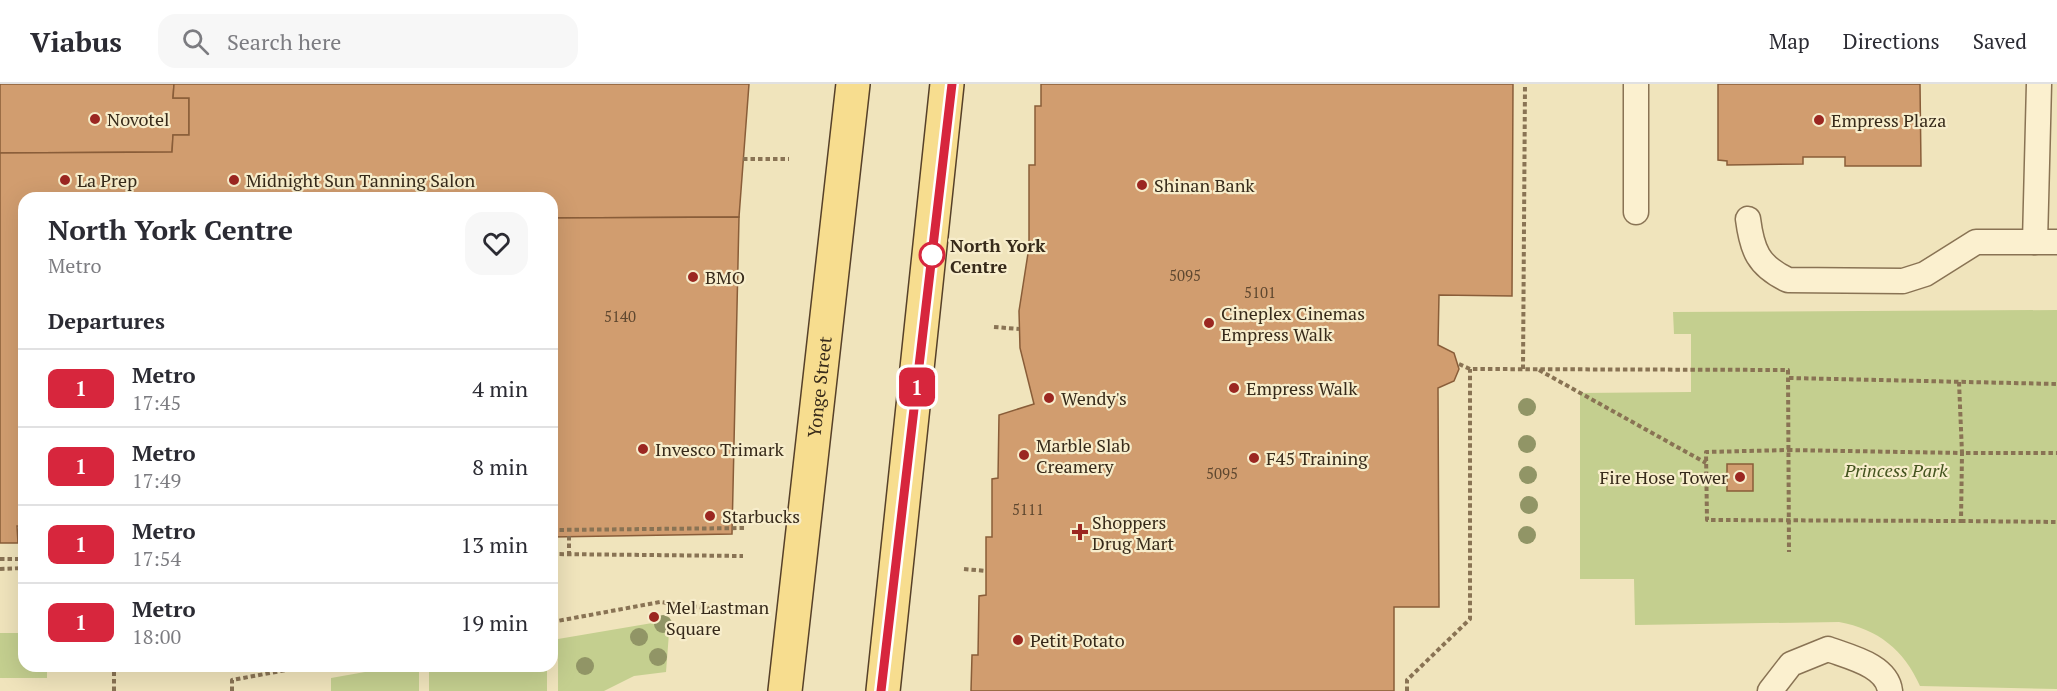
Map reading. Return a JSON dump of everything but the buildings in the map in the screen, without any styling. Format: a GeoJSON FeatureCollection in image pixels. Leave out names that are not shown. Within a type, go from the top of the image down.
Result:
{"type":"FeatureCollection","features":[{"type":"Feature","properties":{"kind":"main road","name":"Yonge Street"},"geometry":{"type":"LineString","coordinates":[[785,691],[853,84]]}},
{"type":"Feature","properties":{"kind":"main road"},"geometry":{"type":"LineString","coordinates":[[883,691],[947,84]]}},
{"type":"Feature","properties":{"kind":"lane"},"geometry":{"type":"LineString","coordinates":[[1636,84],[1636,212]]}},
{"type":"Feature","properties":{"kind":"lane"},"geometry":{"type":"LineString","coordinates":[[1748,219],[1751,245],[1760,260],[1772,272],[1788,280],[1903,281],[1925,274],[1976,242],[2046,242],[2038,84]]}},
{"type":"Feature","properties":{"kind":"lane"},"geometry":{"type":"LineString","coordinates":[[1770,691],[1791,664],[1828,649],[1869,664],[1889,683],[1890,691]]}},
{"type":"Feature","properties":{"kind":"path"},"geometry":{"type":"LineString","coordinates":[[1523,369],[1525,84]]}},
{"type":"Feature","properties":{"kind":"path"},"geometry":{"type":"LineString","coordinates":[[743,159],[789,159]]}},
{"type":"Feature","properties":{"kind":"path"},"geometry":{"type":"LineString","coordinates":[[994,327],[1019,329]]}},
{"type":"Feature","properties":{"kind":"path"},"geometry":{"type":"LineString","coordinates":[[1459,364],[1470,369],[1788,370],[1790,552]]}},
{"type":"Feature","properties":{"kind":"path"},"geometry":{"type":"LineString","coordinates":[[1407,691],[1407,680],[1470,619],[1470,369]]}},
{"type":"Feature","properties":{"kind":"path"},"geometry":{"type":"LineString","coordinates":[[1538,370],[1706,464]]}},
{"type":"Feature","properties":{"kind":"path"},"geometry":{"type":"LineString","coordinates":[[1789,378],[2057,384]]}},
{"type":"Feature","properties":{"kind":"path"},"geometry":{"type":"LineString","coordinates":[[1959,382],[1962,453],[1961,521]]}},
{"type":"Feature","properties":{"kind":"path"},"geometry":{"type":"LineString","coordinates":[[2057,453],[1788,450],[1706,452],[1707,520],[2057,522]]}},
{"type":"Feature","properties":{"kind":"path"},"geometry":{"type":"LineString","coordinates":[[558,530],[746,528]]}},
{"type":"Feature","properties":{"kind":"path"},"geometry":{"type":"LineString","coordinates":[[569,536],[570,554]]}},
{"type":"Feature","properties":{"kind":"path"},"geometry":{"type":"LineString","coordinates":[[558,554],[743,556]]}},
{"type":"Feature","properties":{"kind":"path"},"geometry":{"type":"LineString","coordinates":[[0,559],[18,559]]}},
{"type":"Feature","properties":{"kind":"path"},"geometry":{"type":"LineString","coordinates":[[0,569],[18,568]]}},
{"type":"Feature","properties":{"kind":"path"},"geometry":{"type":"LineString","coordinates":[[964,569],[986,571]]}},
{"type":"Feature","properties":{"kind":"path"},"geometry":{"type":"LineString","coordinates":[[558,621],[660,602],[737,612]]}},
{"type":"Feature","properties":{"kind":"path"},"geometry":{"type":"LineString","coordinates":[[114,672],[114,691]]}},
{"type":"Feature","properties":{"kind":"path"},"geometry":{"type":"LineString","coordinates":[[232,691],[232,680],[275,672]]}},
{"type":"Feature","properties":{"kind":"green space","name":"Princess Park"},"geometry":{"type":"Polygon","coordinates":[[[2057,310],[2057,689],[1920,686],[1906,662],[1888,643],[1866,630],[1839,622],[1635,625],[1634,579],[1580,579],[1580,393],[1691,392],[1691,334],[1674,334],[1673,312],[2057,310]]]}},
{"type":"Feature","properties":{"kind":"green space"},"geometry":{"type":"Polygon","coordinates":[[[670,620],[666,672],[634,676],[604,691],[558,691],[558,639],[670,620]]]}},
{"type":"Feature","properties":{"kind":"green space"},"geometry":{"type":"Polygon","coordinates":[[[0,633],[18,633],[18,672],[47,672],[47,678],[0,678],[0,633]]]}},
{"type":"Feature","properties":{"kind":"green space"},"geometry":{"type":"Polygon","coordinates":[[[365,672],[419,672],[419,691],[331,691],[331,678],[365,672]]]}},
{"type":"Feature","properties":{"kind":"green space"},"geometry":{"type":"Polygon","coordinates":[[[429,672],[547,672],[547,691],[429,691],[429,672]]]}},
{"type":"Feature","properties":{"kind":"metro line","name":"1"},"geometry":{"type":"LineString","coordinates":[[881,691],[952,84]]}},
{"type":"Feature","properties":{"kind":"place","name":"Novotel"},"geometry":{"type":"Point","coordinates":[95,119]}},
{"type":"Feature","properties":{"kind":"place","name":"Empress Plaza"},"geometry":{"type":"Point","coordinates":[1819,120]}},
{"type":"Feature","properties":{"kind":"place","name":"La Prep"},"geometry":{"type":"Point","coordinates":[65,180]}},
{"type":"Feature","properties":{"kind":"place","name":"Midnight Sun Tanning Salon"},"geometry":{"type":"Point","coordinates":[234,180]}},
{"type":"Feature","properties":{"kind":"place","name":"Shinan Bank"},"geometry":{"type":"Point","coordinates":[1142,185]}},
{"type":"Feature","properties":{"kind":"place","name":"North York Centre"},"geometry":{"type":"Point","coordinates":[932,255]}},
{"type":"Feature","properties":{"kind":"place","name":"BMO"},"geometry":{"type":"Point","coordinates":[693,277]}},
{"type":"Feature","properties":{"kind":"place","name":"Cineplex Cinemas Empress Walk"},"geometry":{"type":"Point","coordinates":[1209,323]}},
{"type":"Feature","properties":{"kind":"place","name":"Empress Walk"},"geometry":{"type":"Point","coordinates":[1234,388]}},
{"type":"Feature","properties":{"kind":"place","name":"Wendy's"},"geometry":{"type":"Point","coordinates":[1049,398]}},
{"type":"Feature","properties":{"kind":"place","name":"Invesco Trimark"},"geometry":{"type":"Point","coordinates":[643,449]}},
{"type":"Feature","properties":{"kind":"place","name":"Marble Slab Creamery"},"geometry":{"type":"Point","coordinates":[1024,455]}},
{"type":"Feature","properties":{"kind":"place","name":"F45 Training"},"geometry":{"type":"Point","coordinates":[1254,458]}},
{"type":"Feature","properties":{"kind":"place","name":"Fire Hose Tower"},"geometry":{"type":"Point","coordinates":[1740,477]}},
{"type":"Feature","properties":{"kind":"place","name":"Starbucks"},"geometry":{"type":"Point","coordinates":[710,516]}},
{"type":"Feature","properties":{"kind":"place","name":"Shoppers Drug Mart"},"geometry":{"type":"Point","coordinates":[1080,532]}},
{"type":"Feature","properties":{"kind":"place","name":"Mel Lastman Square"},"geometry":{"type":"Point","coordinates":[654,617]}},
{"type":"Feature","properties":{"kind":"place","name":"Petit Potato"},"geometry":{"type":"Point","coordinates":[1018,640]}}]}
